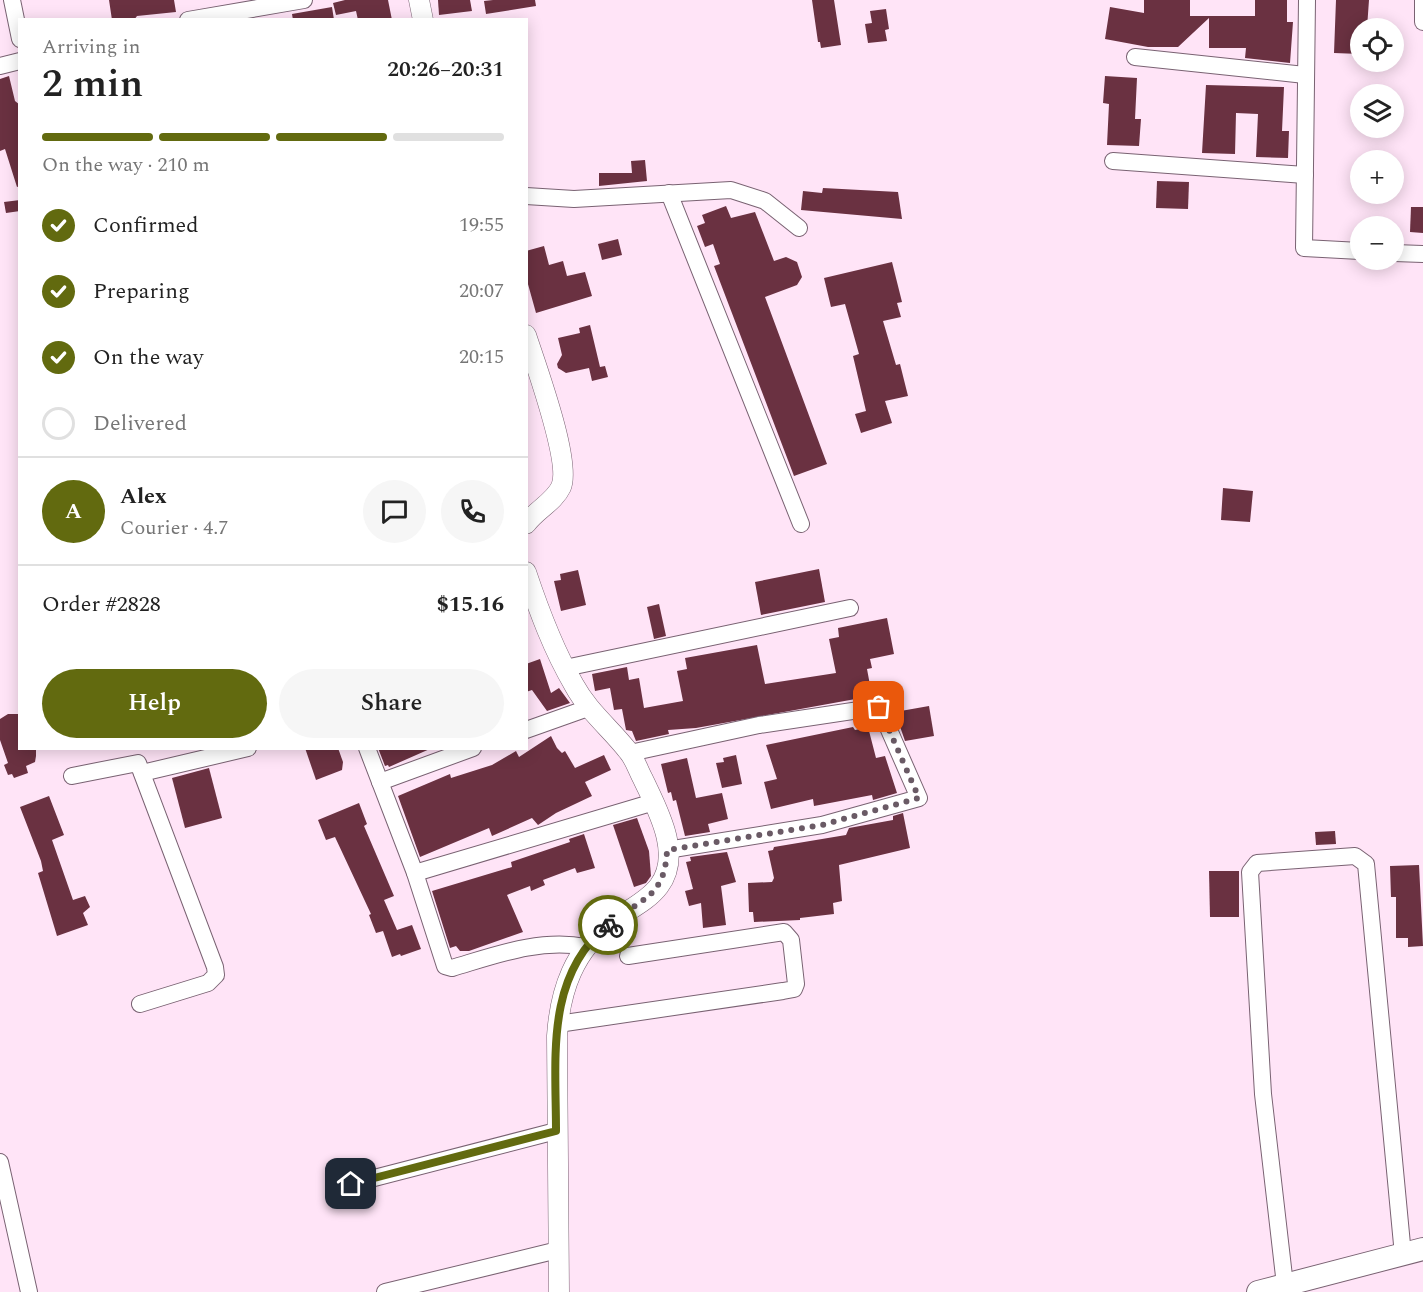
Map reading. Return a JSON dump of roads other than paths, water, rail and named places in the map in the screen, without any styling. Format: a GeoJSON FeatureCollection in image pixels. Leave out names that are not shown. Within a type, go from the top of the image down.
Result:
{"type":"FeatureCollection","features":[{"type":"Feature","properties":{"kind":"main road"},"geometry":{"type":"LineString","coordinates":[[1258,1292],[1413,1252]]}},
{"type":"Feature","properties":{"kind":"street"},"geometry":{"type":"LineString","coordinates":[[12,0],[18,29]]}},
{"type":"Feature","properties":{"kind":"street"},"geometry":{"type":"LineString","coordinates":[[419,0],[423,18]]}},
{"type":"Feature","properties":{"kind":"street"},"geometry":{"type":"LineString","coordinates":[[1306,0],[1304,248],[1350,250]]}},
{"type":"Feature","properties":{"kind":"street"},"geometry":{"type":"LineString","coordinates":[[1423,0],[1423,22]]}},
{"type":"Feature","properties":{"kind":"street"},"geometry":{"type":"LineString","coordinates":[[199,18],[297,1]]}},
{"type":"Feature","properties":{"kind":"street"},"geometry":{"type":"LineString","coordinates":[[1135,57],[1305,75]]}},
{"type":"Feature","properties":{"kind":"street"},"geometry":{"type":"LineString","coordinates":[[0,66],[18,62]]}},
{"type":"Feature","properties":{"kind":"street"},"geometry":{"type":"LineString","coordinates":[[1113,161],[1305,175]]}},
{"type":"Feature","properties":{"kind":"street"},"geometry":{"type":"LineString","coordinates":[[528,196],[574,199],[740,191],[774,207],[799,228]]}},
{"type":"Feature","properties":{"kind":"street"},"geometry":{"type":"LineString","coordinates":[[669,193],[801,524]]}},
{"type":"Feature","properties":{"kind":"street"},"geometry":{"type":"LineString","coordinates":[[1404,253],[1423,254]]}},
{"type":"Feature","properties":{"kind":"street"},"geometry":{"type":"LineString","coordinates":[[528,342],[560,447],[564,472],[560,489],[534,510]]}},
{"type":"Feature","properties":{"kind":"street"},"geometry":{"type":"LineString","coordinates":[[528,578],[538,608],[565,668],[588,708],[630,753],[663,824],[667,850],[666,869],[659,885],[643,901],[603,929],[586,946],[566,983],[558,1024],[556,1131],[559,1292]]}},
{"type":"Feature","properties":{"kind":"street"},"geometry":{"type":"LineString","coordinates":[[565,668],[850,608]]}},
{"type":"Feature","properties":{"kind":"street"},"geometry":{"type":"LineString","coordinates":[[630,753],[759,725],[879,707],[919,798],[822,825],[667,850]]}},
{"type":"Feature","properties":{"kind":"street"},"geometry":{"type":"LineString","coordinates":[[528,729],[588,708]]}},
{"type":"Feature","properties":{"kind":"street"},"geometry":{"type":"LineString","coordinates":[[142,773],[240,750]]}},
{"type":"Feature","properties":{"kind":"street"},"geometry":{"type":"LineString","coordinates":[[369,750],[415,873],[443,962],[448,968],[541,944],[564,943],[586,946]]}},
{"type":"Feature","properties":{"kind":"street"},"geometry":{"type":"LineString","coordinates":[[380,782],[468,750]]}},
{"type":"Feature","properties":{"kind":"street"},"geometry":{"type":"LineString","coordinates":[[72,776],[138,762],[216,972],[214,979],[208,983],[141,1004]]}},
{"type":"Feature","properties":{"kind":"street"},"geometry":{"type":"LineString","coordinates":[[415,873],[654,802]]}},
{"type":"Feature","properties":{"kind":"street"},"geometry":{"type":"LineString","coordinates":[[1285,1285],[1260,1062],[1250,872],[1257,863],[1355,856],[1366,864],[1413,1252]]}},
{"type":"Feature","properties":{"kind":"street"},"geometry":{"type":"LineString","coordinates":[[558,1024],[783,992],[794,988],[796,984],[791,940],[784,932],[628,956]]}},
{"type":"Feature","properties":{"kind":"street"},"geometry":{"type":"LineString","coordinates":[[351,1184],[556,1131]]}},
{"type":"Feature","properties":{"kind":"street"},"geometry":{"type":"LineString","coordinates":[[0,1162],[29,1292]]}},
{"type":"Feature","properties":{"kind":"street"},"geometry":{"type":"LineString","coordinates":[[385,1292],[558,1250]]}}]}
